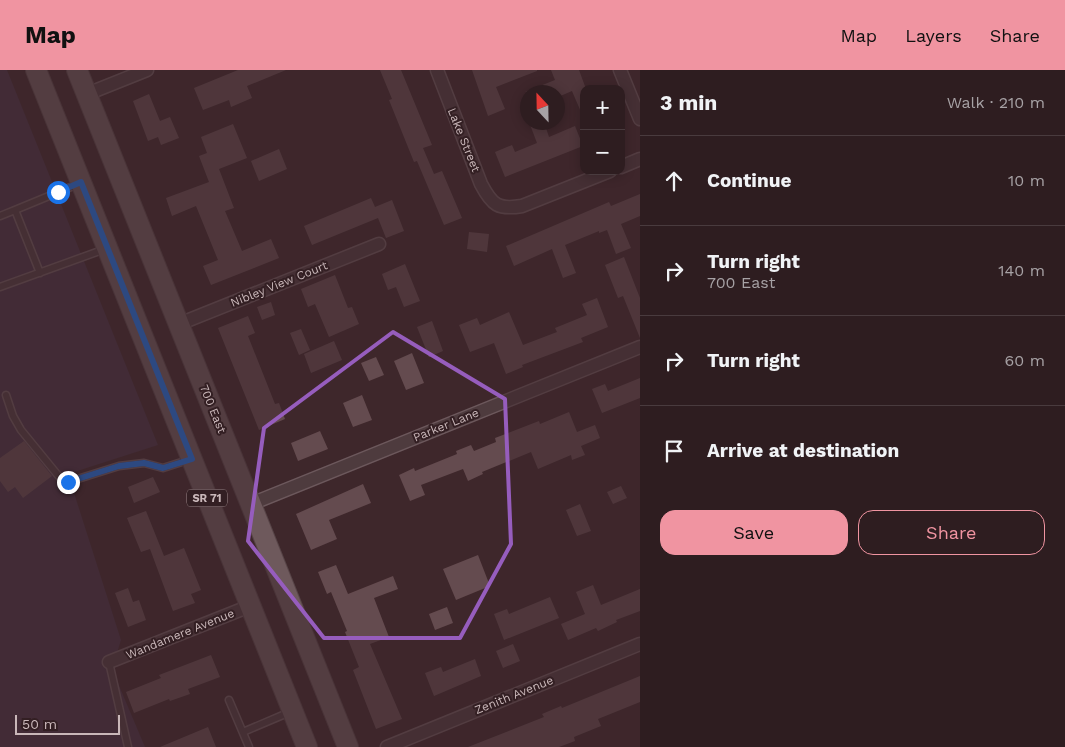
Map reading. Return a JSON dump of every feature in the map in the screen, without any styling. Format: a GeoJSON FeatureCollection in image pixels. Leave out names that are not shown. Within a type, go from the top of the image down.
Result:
{"type":"FeatureCollection","features":[{"type":"Feature","properties":{"kind":"main road","name":"SR 71"},"geometry":{"type":"LineString","coordinates":[[36,70],[307,747]]}},
{"type":"Feature","properties":{"kind":"main road","name":"700 East"},"geometry":{"type":"LineString","coordinates":[[77,70],[348,747]]}},
{"type":"Feature","properties":{"kind":"street"},"geometry":{"type":"LineString","coordinates":[[87,94],[147,70]]}},
{"type":"Feature","properties":{"kind":"street","name":"Lake Street"},"geometry":{"type":"LineString","coordinates":[[436,70],[481,184],[489,199],[498,206],[509,208],[522,206],[600,175]]}},
{"type":"Feature","properties":{"kind":"street"},"geometry":{"type":"LineString","coordinates":[[620,70],[640,119]]}},
{"type":"Feature","properties":{"kind":"street"},"geometry":{"type":"LineString","coordinates":[[625,165],[640,159]]}},
{"type":"Feature","properties":{"kind":"street","name":"Nibley View Court"},"geometry":{"type":"LineString","coordinates":[[179,324],[379,244]]}},
{"type":"Feature","properties":{"kind":"street","name":"Parker Lane"},"geometry":{"type":"LineString","coordinates":[[251,504],[640,346]]}},
{"type":"Feature","properties":{"kind":"street","name":"Wandamere Avenue"},"geometry":{"type":"LineString","coordinates":[[109,662],[250,606]]}},
{"type":"Feature","properties":{"kind":"street","name":"Zenith Avenue"},"geometry":{"type":"LineString","coordinates":[[387,747],[640,644]]}},
{"type":"Feature","properties":{"kind":"lane"},"geometry":{"type":"LineString","coordinates":[[0,216],[81,182]]}},
{"type":"Feature","properties":{"kind":"lane"},"geometry":{"type":"LineString","coordinates":[[15,210],[40,273]]}},
{"type":"Feature","properties":{"kind":"lane"},"geometry":{"type":"LineString","coordinates":[[0,287],[107,248]]}},
{"type":"Feature","properties":{"kind":"lane"},"geometry":{"type":"LineString","coordinates":[[6,395],[13,416],[21,430],[61,479],[68,482],[119,466],[144,463],[163,468],[192,459]]}},
{"type":"Feature","properties":{"kind":"lane"},"geometry":{"type":"LineString","coordinates":[[109,662],[128,747]]}},
{"type":"Feature","properties":{"kind":"lane"},"geometry":{"type":"LineString","coordinates":[[230,700],[249,747]]}},
{"type":"Feature","properties":{"kind":"lane"},"geometry":{"type":"LineString","coordinates":[[242,732],[293,711]]}},
{"type":"Feature","properties":{"kind":"highlighted area"},"geometry":{"type":"Polygon","coordinates":[[[393,332],[505,399],[511,544],[460,638],[324,638],[248,541],[264,428],[393,332]]]}},
{"type":"Feature","properties":{"kind":"shaded area"},"geometry":{"type":"Polygon","coordinates":[[[0,70],[7,70],[158,445],[68,474],[121,640],[112,669],[145,747],[0,747],[0,70]]]}},
{"type":"Feature","properties":{"kind":"building"},"geometry":{"type":"Polygon","coordinates":[[[238,70],[286,70],[247,86],[252,98],[231,107],[229,100],[203,110],[194,88],[238,70]]]}},
{"type":"Feature","properties":{"kind":"building"},"geometry":{"type":"Polygon","coordinates":[[[380,70],[401,70],[432,145],[423,148],[434,174],[442,171],[462,218],[444,225],[417,161],[414,162],[389,100],[392,99],[380,70]]]}},
{"type":"Feature","properties":{"kind":"building"},"geometry":{"type":"Polygon","coordinates":[[[472,70],[537,71],[496,87],[505,109],[488,116],[472,70]]]}},
{"type":"Feature","properties":{"kind":"building"},"geometry":{"type":"Polygon","coordinates":[[[551,70],[579,70],[585,85],[580,85],[580,110],[572,91],[565,94],[565,85],[542,85],[555,80],[551,70]]]}},
{"type":"Feature","properties":{"kind":"building"},"geometry":{"type":"Polygon","coordinates":[[[149,94],[160,121],[170,117],[179,138],[161,145],[158,137],[148,141],[133,101],[149,94]]]}},
{"type":"Feature","properties":{"kind":"building"},"geometry":{"type":"Polygon","coordinates":[[[233,124],[247,158],[219,169],[234,208],[225,211],[242,251],[271,239],[279,258],[211,285],[203,266],[218,260],[196,206],[172,216],[166,198],[209,182],[199,156],[207,153],[201,137],[233,124]]]}},
{"type":"Feature","properties":{"kind":"building"},"geometry":{"type":"Polygon","coordinates":[[[575,126],[580,138],[580,147],[505,177],[495,152],[512,145],[515,152],[537,143],[532,130],[547,130],[549,137],[575,126]]]}},
{"type":"Feature","properties":{"kind":"building"},"geometry":{"type":"Polygon","coordinates":[[[279,149],[287,169],[259,181],[251,161],[279,149]]]}},
{"type":"Feature","properties":{"kind":"building"},"geometry":{"type":"Polygon","coordinates":[[[640,194],[640,216],[621,224],[631,248],[616,254],[607,230],[599,233],[599,231],[565,245],[576,273],[563,278],[552,249],[514,266],[506,246],[609,202],[611,206],[640,194]]]}},
{"type":"Feature","properties":{"kind":"building"},"geometry":{"type":"Polygon","coordinates":[[[371,198],[375,207],[392,200],[404,231],[386,238],[378,218],[312,245],[304,226],[371,198]]]}},
{"type":"Feature","properties":{"kind":"building"},"geometry":{"type":"Polygon","coordinates":[[[469,232],[489,234],[487,252],[467,249],[469,232]]]}},
{"type":"Feature","properties":{"kind":"building"},"geometry":{"type":"Polygon","coordinates":[[[624,257],[640,298],[640,338],[623,296],[618,298],[605,265],[624,257]]]}},
{"type":"Feature","properties":{"kind":"building"},"geometry":{"type":"Polygon","coordinates":[[[405,264],[420,301],[404,307],[396,287],[388,290],[382,274],[405,264]]]}},
{"type":"Feature","properties":{"kind":"building"},"geometry":{"type":"Polygon","coordinates":[[[335,275],[348,308],[352,307],[359,324],[329,337],[315,304],[308,307],[301,289],[335,275]]]}},
{"type":"Feature","properties":{"kind":"building"},"geometry":{"type":"Polygon","coordinates":[[[597,298],[608,327],[581,338],[583,342],[522,365],[523,367],[506,374],[494,343],[470,352],[459,325],[477,318],[480,325],[509,312],[523,345],[557,332],[555,328],[587,315],[582,304],[597,298]]]}},
{"type":"Feature","properties":{"kind":"building"},"geometry":{"type":"Polygon","coordinates":[[[271,302],[275,315],[262,320],[257,307],[271,302]]]}},
{"type":"Feature","properties":{"kind":"building"},"geometry":{"type":"Polygon","coordinates":[[[248,316],[255,333],[248,336],[275,404],[279,403],[285,419],[259,430],[218,328],[248,316]]]}},
{"type":"Feature","properties":{"kind":"building"},"geometry":{"type":"Polygon","coordinates":[[[432,321],[443,351],[429,357],[417,327],[432,321]]]}},
{"type":"Feature","properties":{"kind":"building"},"geometry":{"type":"Polygon","coordinates":[[[301,329],[310,350],[299,355],[290,333],[301,329]]]}},
{"type":"Feature","properties":{"kind":"building"},"geometry":{"type":"Polygon","coordinates":[[[334,341],[342,360],[311,373],[304,354],[334,341]]]}},
{"type":"Feature","properties":{"kind":"building"},"geometry":{"type":"Polygon","coordinates":[[[412,353],[424,383],[406,390],[394,361],[412,353]]]}},
{"type":"Feature","properties":{"kind":"building"},"geometry":{"type":"Polygon","coordinates":[[[376,357],[384,375],[369,381],[361,363],[376,357]]]}},
{"type":"Feature","properties":{"kind":"building"},"geometry":{"type":"Polygon","coordinates":[[[640,378],[640,398],[602,413],[592,389],[605,384],[608,391],[640,378]]]}},
{"type":"Feature","properties":{"kind":"building"},"geometry":{"type":"Polygon","coordinates":[[[362,395],[372,420],[353,427],[343,403],[362,395]]]}},
{"type":"Feature","properties":{"kind":"building"},"geometry":{"type":"Polygon","coordinates":[[[569,412],[577,432],[595,425],[600,438],[581,446],[585,455],[572,460],[571,455],[538,469],[531,452],[482,472],[483,474],[468,481],[463,469],[421,485],[425,495],[410,501],[399,475],[414,468],[415,471],[457,454],[456,451],[471,445],[474,451],[496,442],[495,438],[539,421],[540,424],[569,412]]]}},
{"type":"Feature","properties":{"kind":"building"},"geometry":{"type":"Polygon","coordinates":[[[320,431],[328,449],[298,461],[291,443],[320,431]]]}},
{"type":"Feature","properties":{"kind":"building"},"geometry":{"type":"Polygon","coordinates":[[[24,441],[52,476],[23,498],[15,487],[8,492],[0,481],[0,458],[24,441]]]}},
{"type":"Feature","properties":{"kind":"building"},"geometry":{"type":"Polygon","coordinates":[[[153,477],[160,492],[134,503],[128,487],[153,477]]]}},
{"type":"Feature","properties":{"kind":"building"},"geometry":{"type":"Polygon","coordinates":[[[363,484],[371,503],[329,520],[337,539],[311,550],[296,514],[363,484]]]}},
{"type":"Feature","properties":{"kind":"building"},"geometry":{"type":"Polygon","coordinates":[[[621,486],[627,498],[613,504],[607,492],[621,486]]]}},
{"type":"Feature","properties":{"kind":"building"},"geometry":{"type":"Polygon","coordinates":[[[580,504],[591,531],[577,536],[566,510],[580,504]]]}},
{"type":"Feature","properties":{"kind":"building"},"geometry":{"type":"Polygon","coordinates":[[[146,511],[164,556],[184,548],[201,590],[191,594],[195,603],[173,611],[150,549],[141,552],[127,518],[146,511]]]}},
{"type":"Feature","properties":{"kind":"building"},"geometry":{"type":"Polygon","coordinates":[[[478,555],[490,586],[456,600],[443,569],[478,555]]]}},
{"type":"Feature","properties":{"kind":"building"},"geometry":{"type":"Polygon","coordinates":[[[336,565],[348,594],[393,576],[398,589],[374,598],[389,637],[370,644],[402,719],[376,729],[353,670],[359,667],[345,632],[347,631],[331,592],[327,594],[318,572],[336,565]]]}},
{"type":"Feature","properties":{"kind":"building"},"geometry":{"type":"Polygon","coordinates":[[[593,585],[601,605],[640,589],[640,611],[616,620],[617,622],[598,631],[596,628],[568,640],[561,624],[585,614],[576,592],[593,585]]]}},
{"type":"Feature","properties":{"kind":"building"},"geometry":{"type":"Polygon","coordinates":[[[128,588],[133,602],[139,600],[146,620],[128,627],[115,593],[128,588]]]}},
{"type":"Feature","properties":{"kind":"building"},"geometry":{"type":"Polygon","coordinates":[[[550,597],[559,618],[504,640],[494,614],[507,609],[509,614],[550,597]]]}},
{"type":"Feature","properties":{"kind":"building"},"geometry":{"type":"Polygon","coordinates":[[[447,607],[453,623],[435,630],[429,614],[447,607]]]}},
{"type":"Feature","properties":{"kind":"building"},"geometry":{"type":"Polygon","coordinates":[[[513,644],[520,661],[503,668],[496,651],[513,644]]]}},
{"type":"Feature","properties":{"kind":"building"},"geometry":{"type":"Polygon","coordinates":[[[211,655],[220,677],[188,689],[190,694],[170,701],[169,699],[134,713],[126,692],[161,678],[159,675],[211,655]]]}},
{"type":"Feature","properties":{"kind":"building"},"geometry":{"type":"Polygon","coordinates":[[[475,659],[481,676],[434,696],[425,673],[441,667],[443,672],[475,659]]]}},
{"type":"Feature","properties":{"kind":"building"},"geometry":{"type":"Polygon","coordinates":[[[640,676],[640,702],[598,719],[601,726],[574,737],[575,741],[559,747],[468,747],[544,717],[542,714],[561,706],[562,708],[640,676]]]}},
{"type":"Feature","properties":{"kind":"building"},"geometry":{"type":"Polygon","coordinates":[[[208,727],[216,747],[160,747],[208,727]]]}},
{"type":"Feature","properties":{"kind":"route"},"geometry":{"type":"LineString","coordinates":[[58,192],[81,182],[192,459],[163,468],[144,463],[119,466],[68,482]]}}]}
